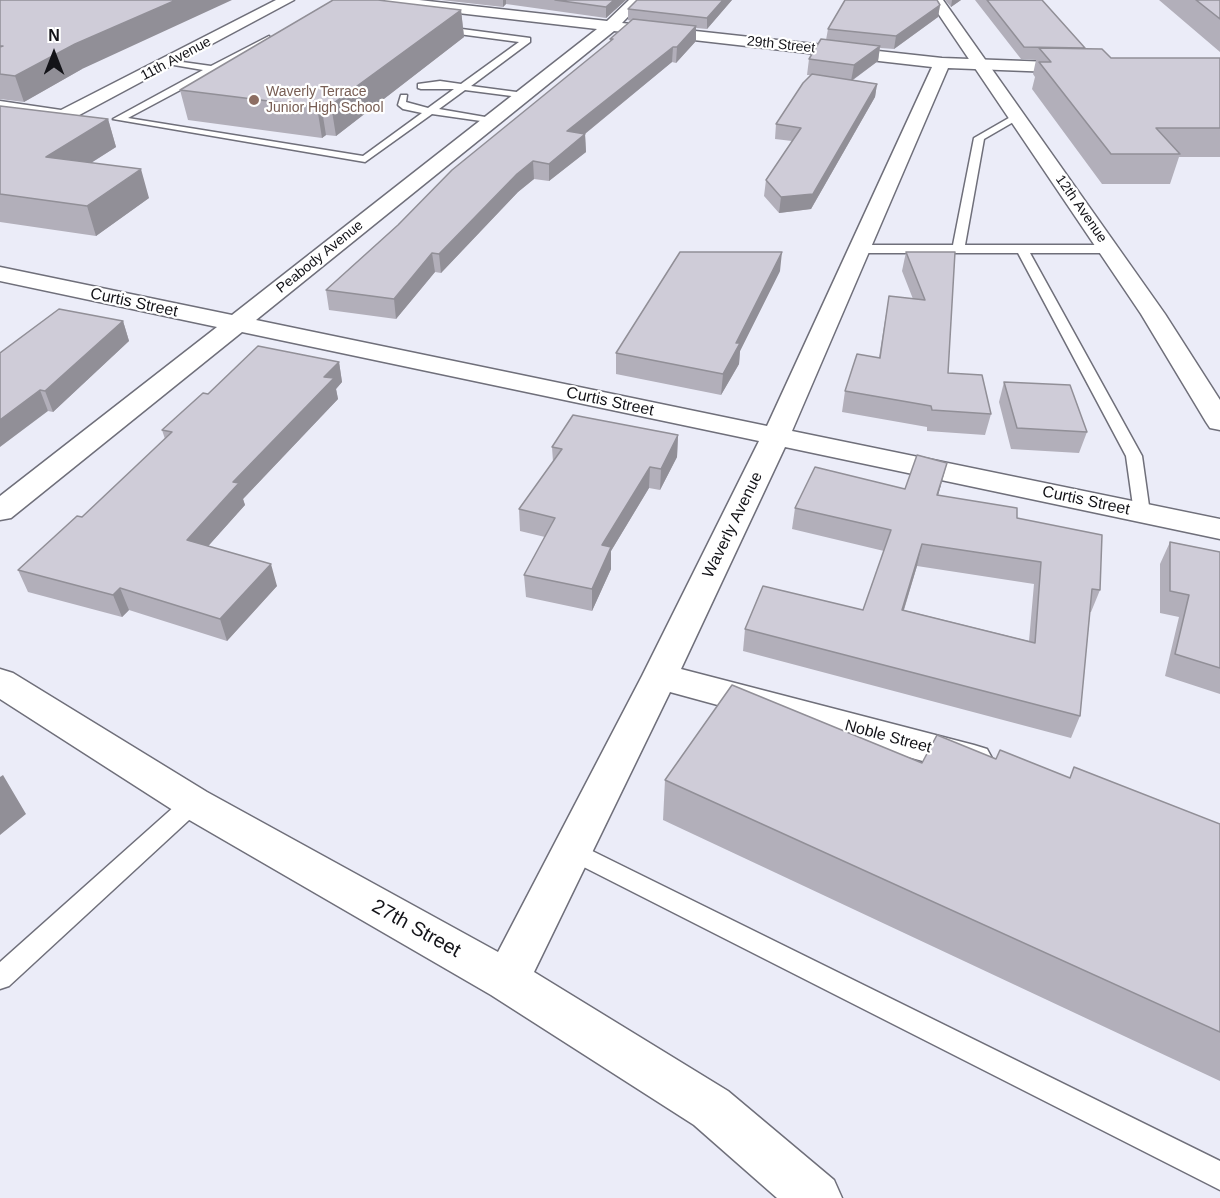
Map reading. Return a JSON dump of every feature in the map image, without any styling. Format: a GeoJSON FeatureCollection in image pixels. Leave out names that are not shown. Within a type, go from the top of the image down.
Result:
{"type":"FeatureCollection","features":[{"type":"Feature","properties":{"kind":"street","name":"11th Avenue"},"geometry":{"type":"LineString","coordinates":[[0,106],[63,116],[287,0]]}},
{"type":"Feature","properties":{"kind":"street","name":"29th Street"},"geometry":{"type":"LineString","coordinates":[[380,0],[942,63],[1089,68]]}},
{"type":"Feature","properties":{"kind":"street","name":"Peabody Avenue"},"geometry":{"type":"LineString","coordinates":[[0,512],[524,96],[610,26],[637,0]]}},
{"type":"Feature","properties":{"kind":"street","name":"12th Avenue"},"geometry":{"type":"LineString","coordinates":[[936,0],[1153,314],[1220,422]]}},
{"type":"Feature","properties":{"kind":"street","name":"Waverly Avenue"},"geometry":{"type":"LineString","coordinates":[[507,980],[660,676],[776,436],[942,63]]}},
{"type":"Feature","properties":{"kind":"street","name":"Curtis Street"},"geometry":{"type":"LineString","coordinates":[[0,274],[1220,529]]}},
{"type":"Feature","properties":{"kind":"street","name":"Noble Street"},"geometry":{"type":"LineString","coordinates":[[660,676],[1003,767]]}},
{"type":"Feature","properties":{"kind":"street","name":"27th Street"},"geometry":{"type":"LineString","coordinates":[[0,682],[193,803],[507,980],[711,1107],[816,1198]]}},
{"type":"Feature","properties":{"kind":"lane"},"geometry":{"type":"LineString","coordinates":[[274,36],[118,119],[365,159],[527,40],[433,28]]}},
{"type":"Feature","properties":{"kind":"lane"},"geometry":{"type":"LineString","coordinates":[[171,62],[212,69]]}},
{"type":"Feature","properties":{"kind":"lane"},"geometry":{"type":"LineString","coordinates":[[421,86],[440,84],[524,96]]}},
{"type":"Feature","properties":{"kind":"lane"},"geometry":{"type":"LineString","coordinates":[[404,98],[401,104],[405,107],[491,121]]}},
{"type":"Feature","properties":{"kind":"lane"},"geometry":{"type":"LineString","coordinates":[[958,249],[979,138],[1017,117]]}},
{"type":"Feature","properties":{"kind":"lane"},"geometry":{"type":"LineString","coordinates":[[859,249],[1108,249]]}},
{"type":"Feature","properties":{"kind":"lane"},"geometry":{"type":"LineString","coordinates":[[1022,249],[1134,456],[1142,513]]}},
{"type":"Feature","properties":{"kind":"lane"},"geometry":{"type":"LineString","coordinates":[[0,978],[193,803]]}},
{"type":"Feature","properties":{"kind":"lane"},"geometry":{"type":"LineString","coordinates":[[572,850],[1220,1176]]}},
{"type":"Feature","properties":{"kind":"building"},"geometry":{"type":"Polygon","coordinates":[[[0,0],[176,0],[75,44],[15,76],[0,74],[0,47],[3,46],[0,46],[0,0]]]}},
{"type":"Feature","properties":{"kind":"building"},"geometry":{"type":"Polygon","coordinates":[[[333,0],[378,0],[461,10],[331,105],[321,104],[317,107],[180,90],[333,0]]]}},
{"type":"Feature","properties":{"kind":"building"},"geometry":{"type":"Polygon","coordinates":[[[555,0],[614,0],[606,7],[555,0]]]}},
{"type":"Feature","properties":{"kind":"building"},"geometry":{"type":"Polygon","coordinates":[[[637,0],[723,0],[707,18],[628,9],[637,0]]]}},
{"type":"Feature","properties":{"kind":"building"},"geometry":{"type":"Polygon","coordinates":[[[845,0],[937,0],[940,5],[896,36],[828,29],[845,0]]]}},
{"type":"Feature","properties":{"kind":"building"},"geometry":{"type":"Polygon","coordinates":[[[987,0],[1042,0],[1085,48],[1024,47],[987,0]]]}},
{"type":"Feature","properties":{"kind":"building"},"geometry":{"type":"Polygon","coordinates":[[[1196,0],[1220,0],[1220,19],[1196,0]]]}},
{"type":"Feature","properties":{"kind":"building"},"geometry":{"type":"Polygon","coordinates":[[[633,19],[696,26],[677,47],[673,47],[567,131],[585,134],[549,164],[533,161],[517,174],[439,254],[432,253],[394,299],[326,290],[398,225],[452,170],[613,39],[610,39],[633,19]]]}},
{"type":"Feature","properties":{"kind":"building"},"geometry":{"type":"Polygon","coordinates":[[[821,39],[880,46],[854,65],[809,59],[821,39]]]}},
{"type":"Feature","properties":{"kind":"building"},"geometry":{"type":"Polygon","coordinates":[[[1039,48],[1102,49],[1111,58],[1220,58],[1220,128],[1156,128],[1180,154],[1111,154],[1039,62],[1051,62],[1039,48]]]}},
{"type":"Feature","properties":{"kind":"building"},"geometry":{"type":"Polygon","coordinates":[[[812,74],[877,84],[813,194],[781,197],[766,180],[801,128],[776,124],[803,83],[812,74]]]}},
{"type":"Feature","properties":{"kind":"building"},"geometry":{"type":"Polygon","coordinates":[[[0,106],[108,119],[46,157],[141,169],[87,206],[0,194],[0,106]]]}},
{"type":"Feature","properties":{"kind":"building"},"geometry":{"type":"Polygon","coordinates":[[[680,252],[782,252],[736,343],[740,343],[723,374],[616,353],[680,252]]]}},
{"type":"Feature","properties":{"kind":"building"},"geometry":{"type":"Polygon","coordinates":[[[906,252],[955,252],[948,373],[982,375],[991,414],[932,410],[931,406],[845,391],[857,354],[880,358],[889,296],[925,300],[906,252]]]}},
{"type":"Feature","properties":{"kind":"building"},"geometry":{"type":"Polygon","coordinates":[[[59,309],[123,321],[45,391],[40,390],[0,420],[0,353],[59,309]]]}},
{"type":"Feature","properties":{"kind":"building"},"geometry":{"type":"Polygon","coordinates":[[[258,346],[339,362],[324,377],[334,378],[233,482],[239,483],[187,540],[271,564],[220,619],[120,588],[113,595],[18,570],[77,516],[82,517],[172,432],[162,430],[203,393],[208,394],[258,346]]]}},
{"type":"Feature","properties":{"kind":"building"},"geometry":{"type":"Polygon","coordinates":[[[1004,382],[1070,385],[1087,432],[1017,428],[1004,382]]]}},
{"type":"Feature","properties":{"kind":"building"},"geometry":{"type":"Polygon","coordinates":[[[573,415],[678,435],[661,469],[650,467],[602,545],[611,547],[592,589],[524,575],[555,518],[519,509],[562,449],[552,447],[573,415]]]}},
{"type":"Feature","properties":{"kind":"building"},"geometry":{"type":"Polygon","coordinates":[[[917,455],[947,463],[937,495],[1017,508],[1017,518],[1102,535],[1100,590],[1092,589],[1080,716],[745,629],[763,586],[863,610],[891,530],[795,508],[815,467],[905,489],[917,455]],[[922,544],[902,610],[1035,643],[1041,562],[922,544]]]}},
{"type":"Feature","properties":{"kind":"building"},"geometry":{"type":"Polygon","coordinates":[[[1170,542],[1220,552],[1220,668],[1175,654],[1189,595],[1170,591],[1170,542]]]}},
{"type":"Feature","properties":{"kind":"building"},"geometry":{"type":"Polygon","coordinates":[[[732,685],[922,763],[937,735],[996,759],[1000,750],[1070,778],[1074,767],[1220,824],[1220,1032],[665,780],[732,685]]]}},
{"type":"Feature","properties":{"kind":"place","name":"Waverly Terrace Junior High School"},"geometry":{"type":"Point","coordinates":[254,100]}}]}
